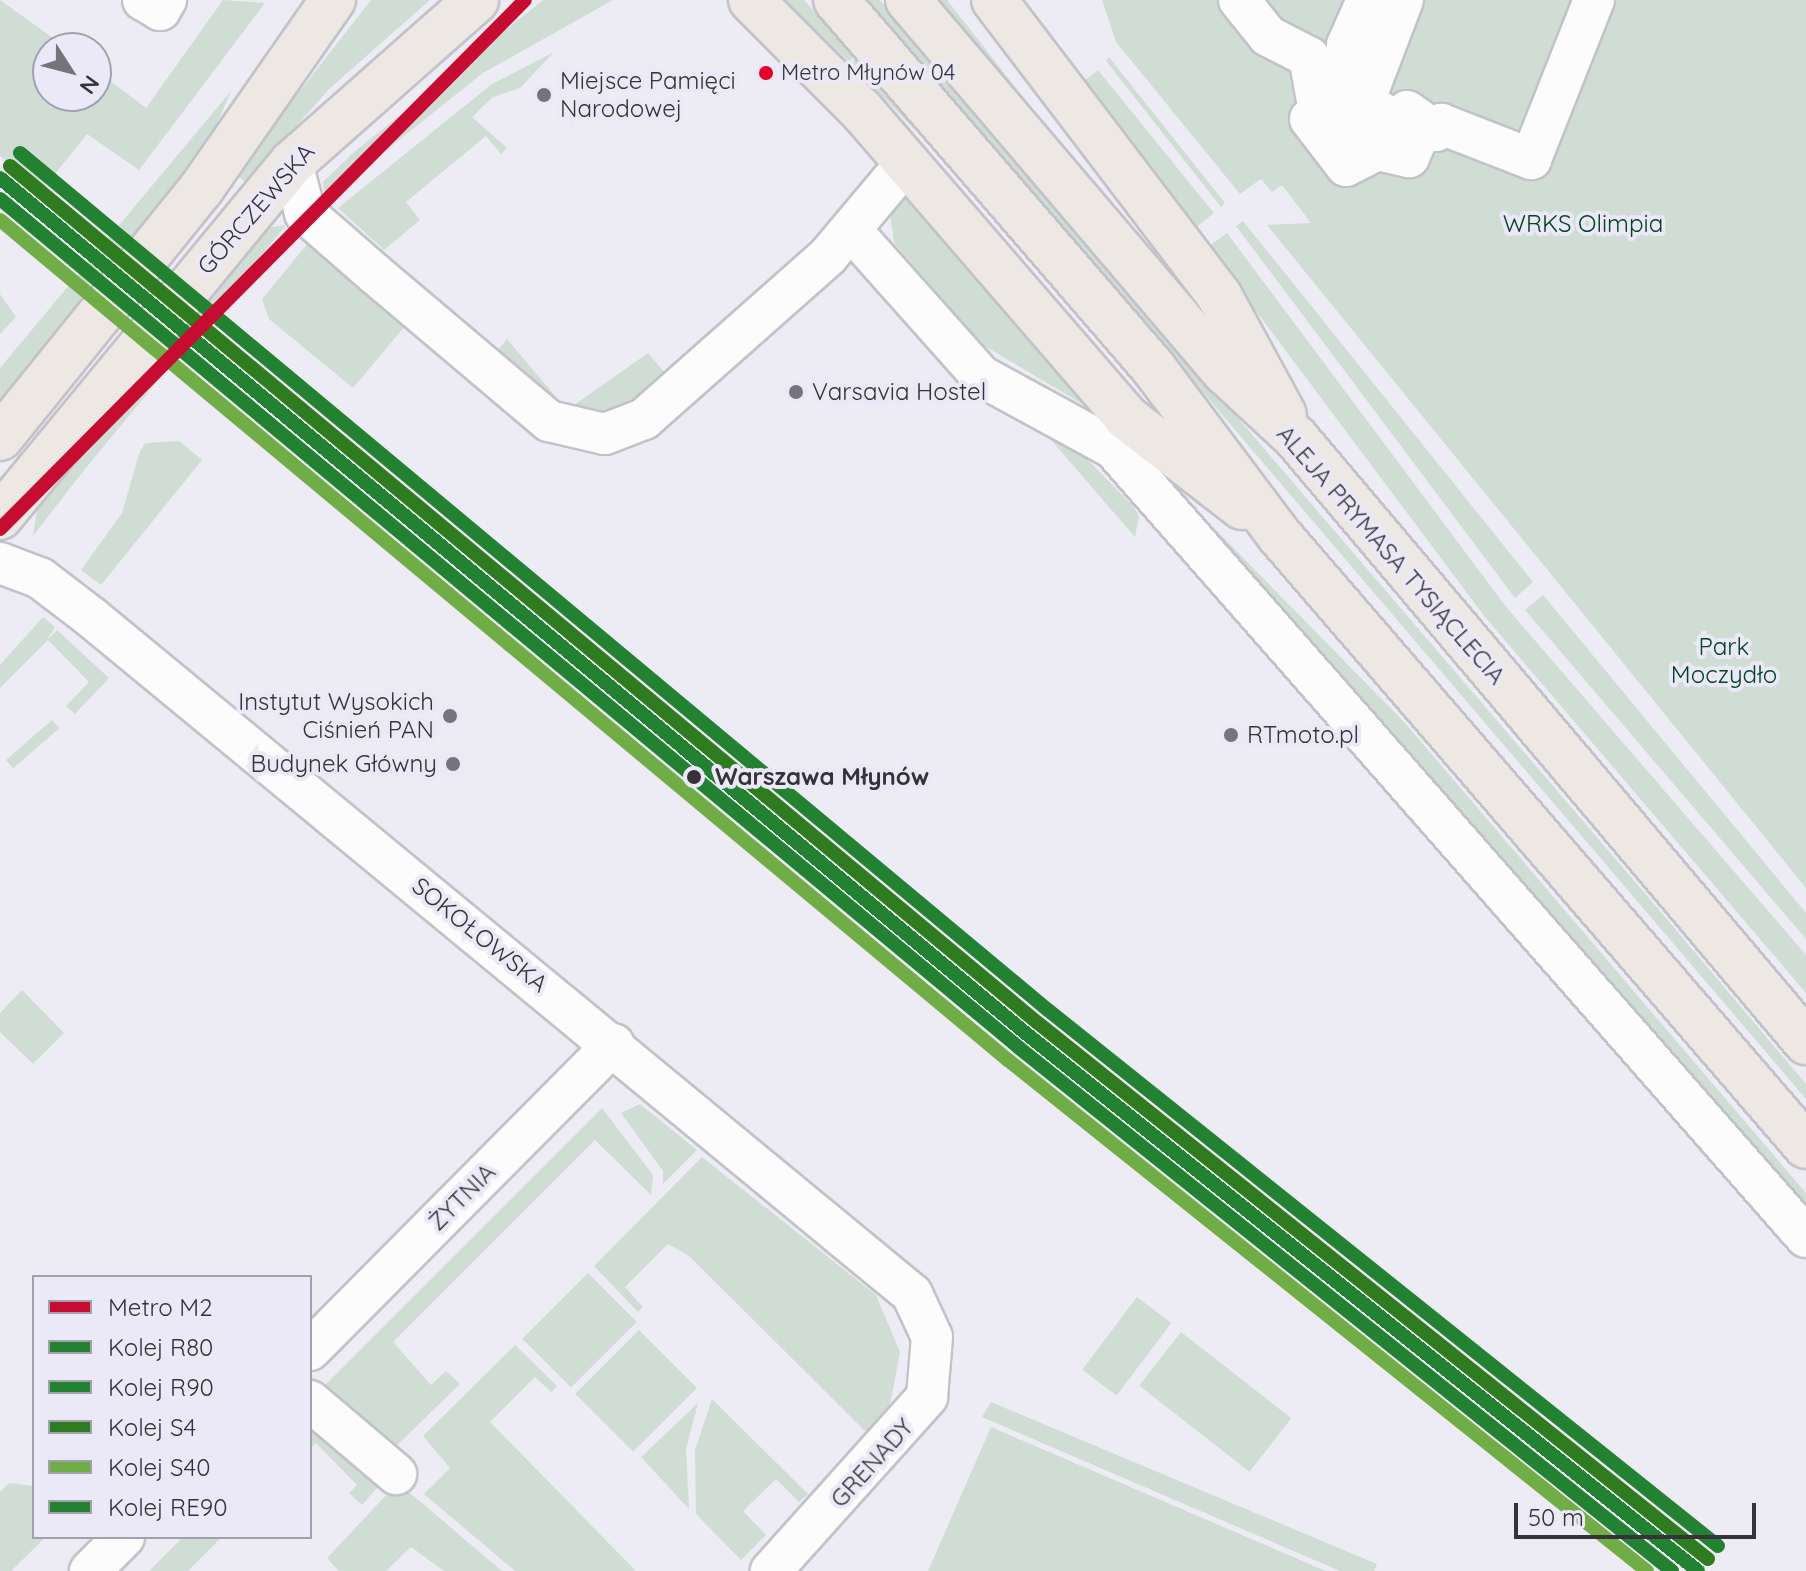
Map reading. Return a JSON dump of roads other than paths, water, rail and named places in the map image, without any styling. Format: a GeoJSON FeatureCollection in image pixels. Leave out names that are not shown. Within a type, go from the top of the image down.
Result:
{"type":"FeatureCollection","features":[{"type":"Feature","properties":{"kind":"main road"},"geometry":{"type":"LineString","coordinates":[[0,438],[201,189],[333,0]]}},
{"type":"Feature","properties":{"kind":"main road","name":"GÓRCZEWSKA"},"geometry":{"type":"LineString","coordinates":[[0,517],[292,163],[476,0]]}},
{"type":"Feature","properties":{"kind":"main road"},"geometry":{"type":"LineString","coordinates":[[751,0],[907,162],[1126,417],[1279,535]]}},
{"type":"Feature","properties":{"kind":"main road"},"geometry":{"type":"LineString","coordinates":[[836,0],[1032,225],[1196,421],[1279,535],[1806,1146]]}},
{"type":"Feature","properties":{"kind":"main road","name":"ALEJA PRYMASA TYSIĄCLECIA"},"geometry":{"type":"LineString","coordinates":[[908,0],[1225,372],[1296,438],[1806,1042]]}},
{"type":"Feature","properties":{"kind":"main road"},"geometry":{"type":"LineString","coordinates":[[994,0],[1220,297],[1296,438]]}},
{"type":"Feature","properties":{"kind":"street"},"geometry":{"type":"LineString","coordinates":[[143,0],[160,10],[166,0]]}},
{"type":"Feature","properties":{"kind":"street"},"geometry":{"type":"LineString","coordinates":[[1239,0],[1268,36],[1309,57],[1320,117],[1310,119],[1346,166],[1378,150],[1409,157],[1418,137],[1401,124],[1407,111],[1436,131],[1441,124],[1531,159],[1594,0]]}},
{"type":"Feature","properties":{"kind":"street"},"geometry":{"type":"LineString","coordinates":[[1367,0],[1347,45],[1340,99],[1343,114],[1361,127],[1382,113],[1364,102],[1403,0]]}},
{"type":"Feature","properties":{"kind":"street"},"geometry":{"type":"LineString","coordinates":[[292,163],[305,213],[549,421],[574,432],[625,431],[644,419],[839,243],[907,162]]}},
{"type":"Feature","properties":{"kind":"street"},"geometry":{"type":"LineString","coordinates":[[839,243],[981,376],[1113,448],[1806,1237]]}},
{"type":"Feature","properties":{"kind":"street","name":"SOKOŁOWSKA"},"geometry":{"type":"LineString","coordinates":[[0,563],[55,590],[902,1282],[932,1337]]}},
{"type":"Feature","properties":{"kind":"street","name":"ŻYTNIA"},"geometry":{"type":"LineString","coordinates":[[312,1348],[614,1044]]}},
{"type":"Feature","properties":{"kind":"street","name":"GRENADY"},"geometry":{"type":"LineString","coordinates":[[771,1571],[917,1414],[933,1382],[932,1337]]}},
{"type":"Feature","properties":{"kind":"street"},"geometry":{"type":"LineString","coordinates":[[312,1403],[396,1474]]}},
{"type":"Feature","properties":{"kind":"street"},"geometry":{"type":"LineString","coordinates":[[90,1571],[122,1539]]}},
{"type":"Feature","properties":{"kind":"metro line","name":"M2"},"geometry":{"type":"LineString","coordinates":[[0,529],[525,0]]}},
{"type":"Feature","properties":{"kind":"rail line","name":"RE90"},"geometry":{"type":"LineString","coordinates":[[20,153],[1048,1010],[1718,1546]]}},
{"type":"Feature","properties":{"kind":"rail line","name":"S4"},"geometry":{"type":"LineString","coordinates":[[10,166],[1038,1023],[1708,1559]]}},
{"type":"Feature","properties":{"kind":"rail line","name":"R80"},"geometry":{"type":"LineString","coordinates":[[0,178],[1028,1035],[1698,1571]]}},
{"type":"Feature","properties":{"kind":"rail line","name":"R90"},"geometry":{"type":"LineString","coordinates":[[0,199],[1018,1047],[1672,1571]]}},
{"type":"Feature","properties":{"kind":"rail line","name":"S40"},"geometry":{"type":"LineString","coordinates":[[0,220],[1008,1060],[1647,1571]]}},
{"type":"Feature","properties":{"kind":"place","name":"Metro Młynów 04"},"geometry":{"type":"Point","coordinates":[766,73]}},
{"type":"Feature","properties":{"kind":"place","name":"Miejsce Pamięci Narodowej"},"geometry":{"type":"Point","coordinates":[544,95]}},
{"type":"Feature","properties":{"kind":"place","name":"Varsavia Hostel"},"geometry":{"type":"Point","coordinates":[796,392]}},
{"type":"Feature","properties":{"kind":"place","name":"Instytut Wysokich Ciśnień PAN"},"geometry":{"type":"Point","coordinates":[450,716]}},
{"type":"Feature","properties":{"kind":"place","name":"RTmoto.pl"},"geometry":{"type":"Point","coordinates":[1231,735]}},
{"type":"Feature","properties":{"kind":"place","name":"Budynek Główny"},"geometry":{"type":"Point","coordinates":[453,764]}},
{"type":"Feature","properties":{"kind":"place","name":"Warszawa Młynów"},"geometry":{"type":"Point","coordinates":[694,777]}},
{"type":"Feature","properties":{"kind":"park label","name":"WRKS Olimpia"},"geometry":{"type":"Point","coordinates":[1583,224]}},
{"type":"Feature","properties":{"kind":"park label","name":"Park Moczydło"},"geometry":{"type":"Point","coordinates":[1724,661]}}]}
